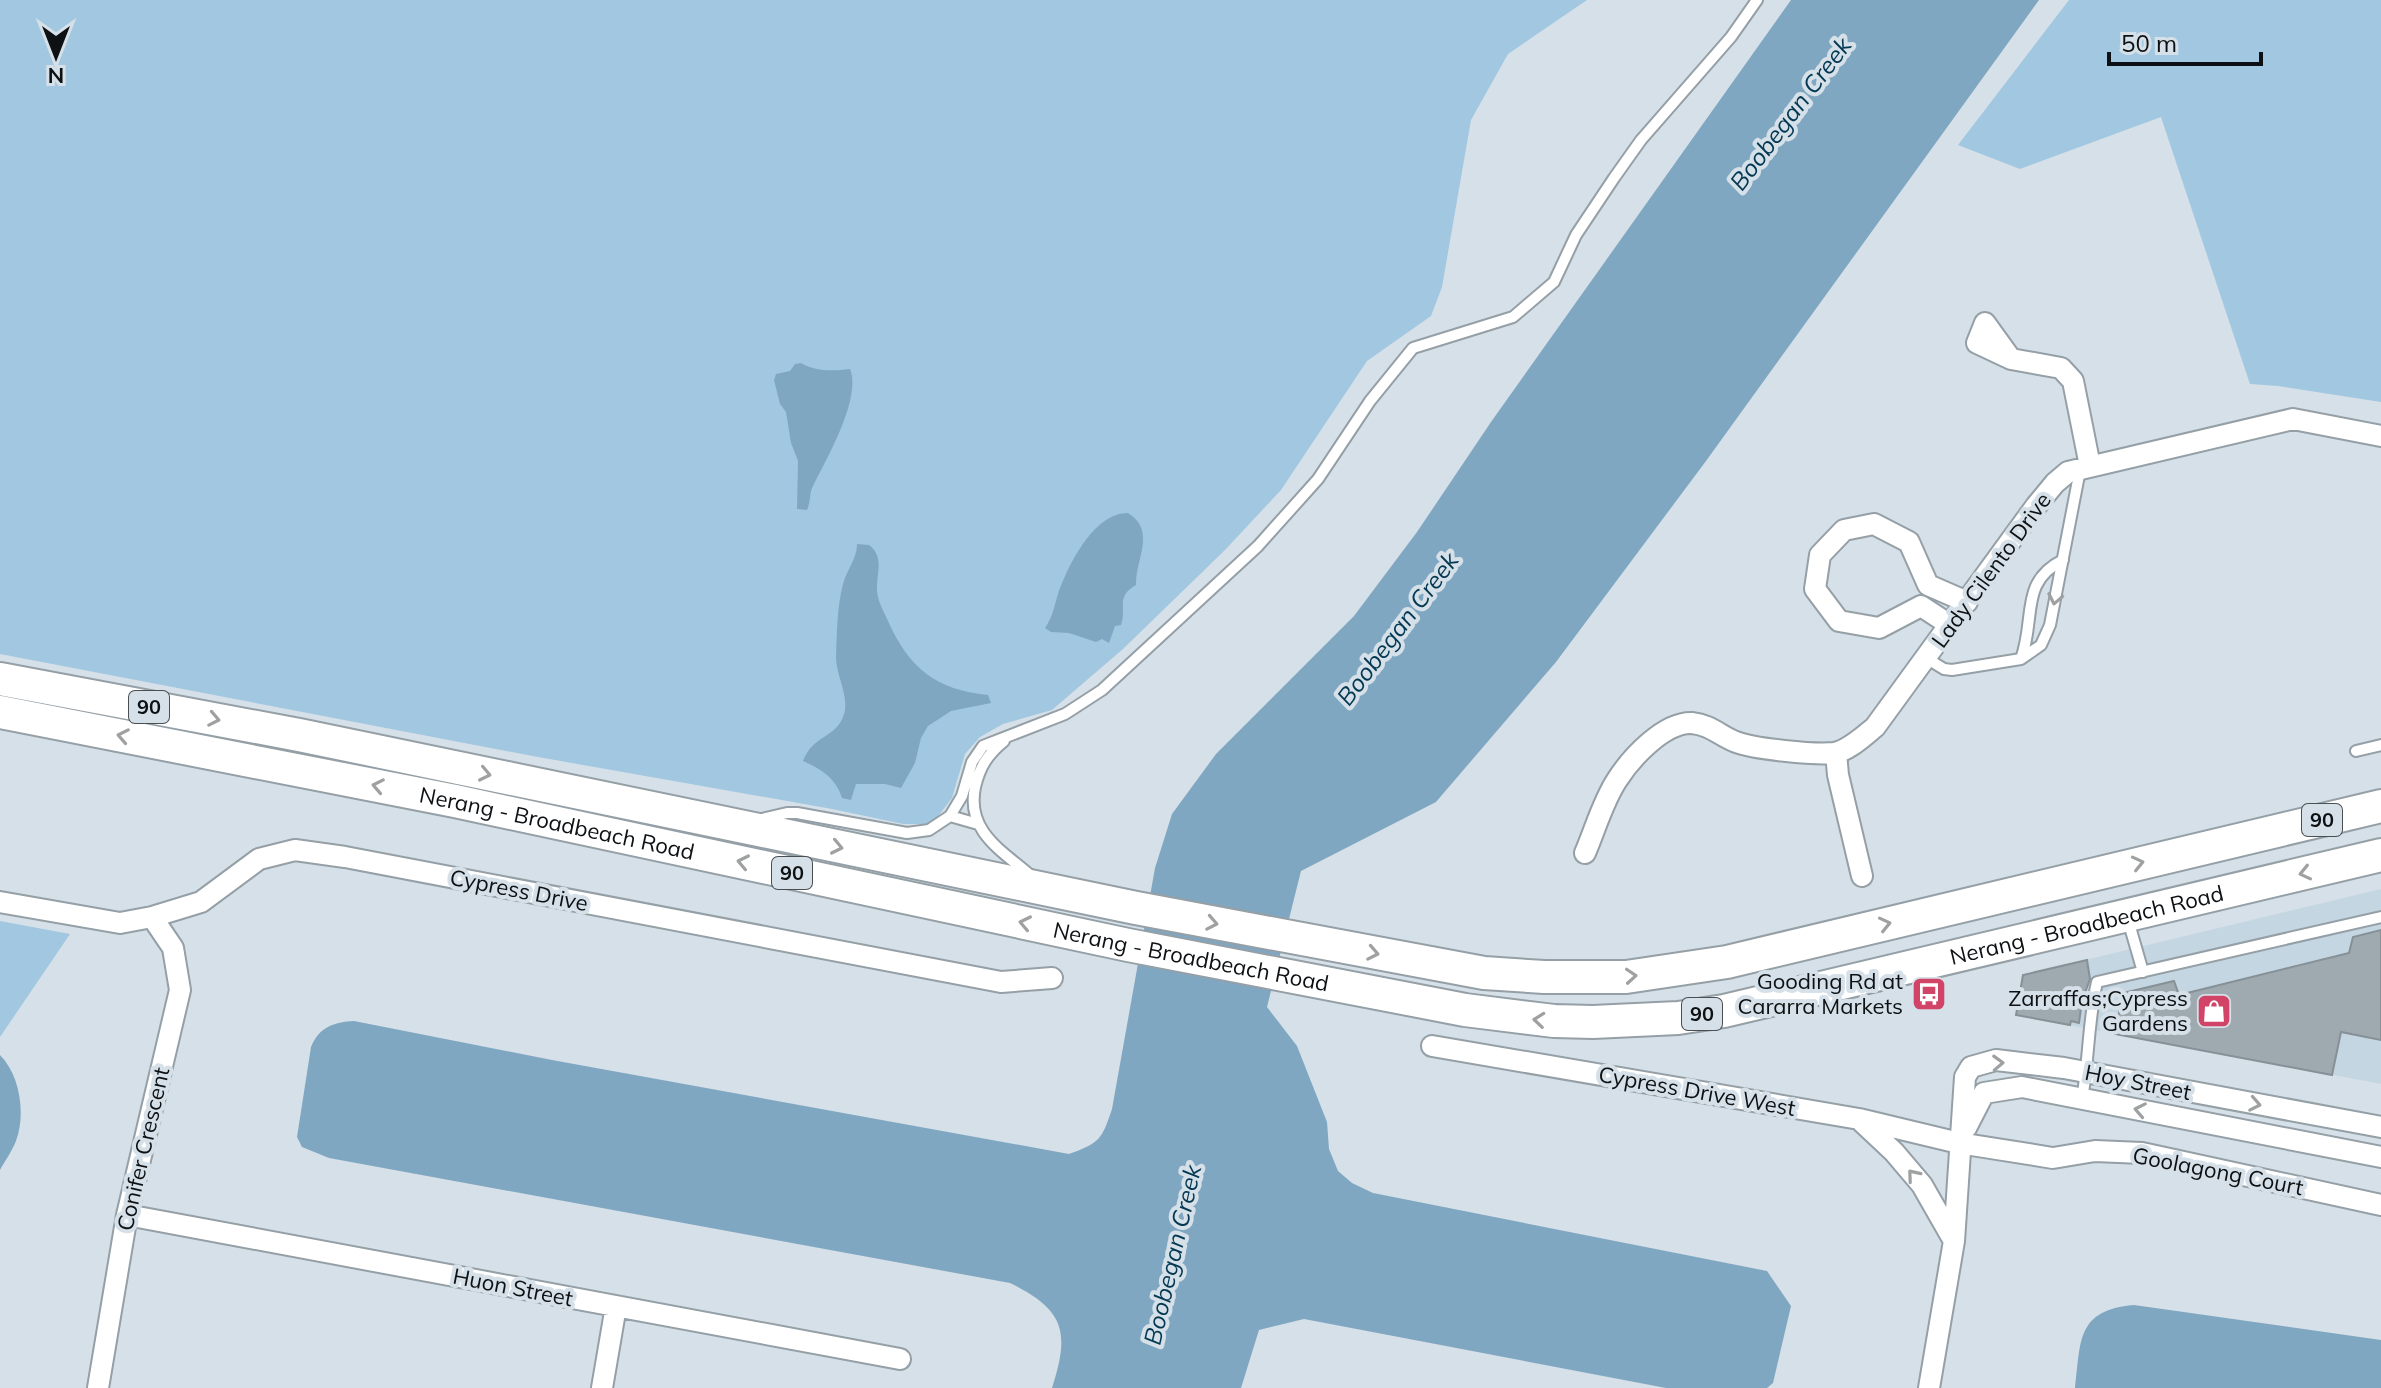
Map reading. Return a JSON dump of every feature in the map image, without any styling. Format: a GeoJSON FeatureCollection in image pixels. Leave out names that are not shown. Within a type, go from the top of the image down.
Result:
{"type":"FeatureCollection","features":[{"type":"Feature","properties":{"kind":"main road","name":"Nerang - Broadbeach Road"},"geometry":{"type":"LineString","coordinates":[[0,679],[299,735],[1136,908],[1484,973],[1588,978],[1655,974],[1727,962],[2381,806]]}},
{"type":"Feature","properties":{"kind":"main road","name":"Nerang - Broadbeach Road"},"geometry":{"type":"LineString","coordinates":[[0,712],[455,801],[1128,945],[1518,1018],[1593,1022],[1648,1020],[1724,1011],[2381,855]]}},
{"type":"Feature","properties":{"kind":"street"},"geometry":{"type":"LineString","coordinates":[[2011,359],[2061,368],[2073,381],[2085,467]]}},
{"type":"Feature","properties":{"kind":"street","name":"Lady Cilento Drive"},"geometry":{"type":"LineString","coordinates":[[1836,753],[1875,727],[2055,483],[2068,472],[2293,419],[2381,436]]}},
{"type":"Feature","properties":{"kind":"street"},"geometry":{"type":"LineString","coordinates":[[1950,625],[1921,606],[1879,628],[1839,621],[1815,589],[1820,555],[1844,530],[1874,524],[1909,542],[1928,585],[1967,602]]}},
{"type":"Feature","properties":{"kind":"street"},"geometry":{"type":"LineString","coordinates":[[1585,853],[1616,781],[1654,737],[1688,723],[1709,726],[1737,742],[1776,749],[1836,753],[1838,775],[1862,876]]}},
{"type":"Feature","properties":{"kind":"street","name":"Cypress Drive"},"geometry":{"type":"LineString","coordinates":[[0,902],[120,923],[201,902],[259,859],[295,850],[1001,982],[1052,978]]}},
{"type":"Feature","properties":{"kind":"street","name":"Conifer Crescent"},"geometry":{"type":"LineString","coordinates":[[98,1388],[127,1215],[180,990],[173,948],[152,917]]}},
{"type":"Feature","properties":{"kind":"street","name":"Cypress Drive West"},"geometry":{"type":"LineString","coordinates":[[1432,1046],[1859,1119],[1959,1143]]}},
{"type":"Feature","properties":{"kind":"street","name":"Hoy Street"},"geometry":{"type":"LineString","coordinates":[[1929,1388],[1954,1241],[1965,1077],[1971,1067],[1996,1060],[2086,1072],[2381,1127]]}},
{"type":"Feature","properties":{"kind":"street","name":"Hoy Street"},"geometry":{"type":"LineString","coordinates":[[1959,1143],[1984,1093],[2022,1087],[2377,1156]]}},
{"type":"Feature","properties":{"kind":"street"},"geometry":{"type":"LineString","coordinates":[[1859,1119],[1894,1152],[1922,1185],[1954,1241]]}},
{"type":"Feature","properties":{"kind":"street","name":"Goolagong Court"},"geometry":{"type":"LineString","coordinates":[[1959,1143],[2053,1158],[2095,1151],[2142,1153],[2381,1205]]}},
{"type":"Feature","properties":{"kind":"street","name":"Huon Street"},"geometry":{"type":"LineString","coordinates":[[127,1215],[900,1359]]}},
{"type":"Feature","properties":{"kind":"street"},"geometry":{"type":"LineString","coordinates":[[602,1388],[616,1306]]}},
{"type":"Feature","properties":{"kind":"lane"},"geometry":{"type":"LineString","coordinates":[[733,826],[787,813],[907,833],[929,830],[950,816],[962,796],[976,754],[989,743],[1065,714],[1102,690],[1258,546],[1318,479],[1370,401],[1413,348],[1513,317],[1554,282],[1576,235],[1641,140],[1731,37],[1757,0]]}},
{"type":"Feature","properties":{"kind":"lane"},"geometry":{"type":"LineString","coordinates":[[1926,658],[1944,669],[1952,670],[2021,659],[2031,654],[2047,636],[2085,467]]}},
{"type":"Feature","properties":{"kind":"lane"},"geometry":{"type":"LineString","coordinates":[[2021,659],[2035,582],[2050,566],[2063,560]]}},
{"type":"Feature","properties":{"kind":"lane"},"geometry":{"type":"LineString","coordinates":[[1008,737],[983,762],[973,798],[978,824],[994,846],[1047,890]]}},
{"type":"Feature","properties":{"kind":"lane"},"geometry":{"type":"LineString","coordinates":[[2356,751],[2381,745]]}},
{"type":"Feature","properties":{"kind":"lane"},"geometry":{"type":"LineString","coordinates":[[950,816],[978,824]]}},
{"type":"Feature","properties":{"kind":"lane"},"geometry":{"type":"LineString","coordinates":[[2127,915],[2143,972]]}},
{"type":"Feature","properties":{"kind":"lane"},"geometry":{"type":"LineString","coordinates":[[2082,1099],[2090,1046],[2089,1018],[2097,982],[2381,917]]}},
{"type":"Feature","properties":{"kind":"lane"},"geometry":{"type":"LineString","coordinates":[[2377,1156],[2381,1127]]}},
{"type":"Feature","properties":{"kind":"shaded area"},"geometry":{"type":"Polygon","coordinates":[[[0,0],[1587,0],[1508,54],[1471,120],[1442,287],[1431,316],[1367,361],[1281,490],[1225,550],[1123,649],[1052,710],[1003,724],[980,737],[965,754],[952,798],[932,824],[903,824],[0,654],[0,0]]]}},
{"type":"Feature","properties":{"kind":"shaded area"},"geometry":{"type":"Polygon","coordinates":[[[2069,0],[2381,0],[2381,402],[2250,384],[2161,117],[2020,169],[1958,145],[2069,0]]]}},
{"type":"Feature","properties":{"kind":"shaded area"},"geometry":{"type":"Polygon","coordinates":[[[2381,889],[2381,1084],[2016,1015],[2023,975],[2381,889]]]}},
{"type":"Feature","properties":{"kind":"shaded area"},"geometry":{"type":"Polygon","coordinates":[[[0,921],[70,934],[0,1037],[0,921]]]}},
{"type":"Feature","properties":{"kind":"water","name":"Boobegan Creek"},"geometry":{"type":"Polygon","coordinates":[[[1791,0],[2039,0],[1706,461],[1556,662],[1436,802],[1301,871],[1267,1007],[1297,1046],[1327,1122],[1329,1149],[1338,1171],[1352,1183],[1373,1193],[1767,1271],[1791,1306],[1773,1383],[1767,1388],[1666,1388],[1304,1319],[1259,1330],[1241,1388],[1052,1388],[1061,1352],[1058,1325],[1042,1303],[1010,1283],[329,1158],[302,1147],[297,1137],[311,1047],[318,1035],[328,1027],[354,1021],[1069,1154],[1094,1143],[1102,1134],[1112,1109],[1155,868],[1172,814],[1216,754],[1354,616],[1417,532],[1491,422],[1791,0]]]}},
{"type":"Feature","properties":{"kind":"water"},"geometry":{"type":"Polygon","coordinates":[[[795,364],[819,369],[850,369],[852,381],[847,412],[812,489],[807,510],[797,509],[798,461],[791,443],[786,412],[780,404],[774,380],[776,374],[790,371],[795,364]]]}},
{"type":"Feature","properties":{"kind":"water"},"geometry":{"type":"Polygon","coordinates":[[[1128,513],[1141,528],[1142,546],[1136,585],[1124,598],[1121,625],[1115,626],[1109,643],[1102,639],[1096,642],[1069,633],[1051,632],[1045,628],[1068,570],[1084,543],[1104,522],[1115,515],[1128,513]]]}},
{"type":"Feature","properties":{"kind":"water"},"geometry":{"type":"Polygon","coordinates":[[[857,544],[869,545],[877,555],[880,603],[896,637],[915,664],[926,674],[953,688],[988,695],[991,703],[951,711],[928,726],[921,738],[915,763],[901,788],[885,784],[856,784],[851,800],[842,798],[827,775],[803,761],[812,746],[835,729],[845,710],[836,657],[838,620],[843,584],[857,544]]]}},
{"type":"Feature","properties":{"kind":"water"},"geometry":{"type":"Polygon","coordinates":[[[0,1055],[16,1084],[21,1119],[16,1141],[0,1170],[0,1055]]]}},
{"type":"Feature","properties":{"kind":"water"},"geometry":{"type":"Polygon","coordinates":[[[2134,1305],[2381,1340],[2381,1388],[2075,1388],[2081,1342],[2091,1321],[2101,1313],[2134,1305]]]}},
{"type":"Feature","properties":{"kind":"building"},"geometry":{"type":"Polygon","coordinates":[[[2381,930],[2381,1040],[2341,1032],[2332,1075],[2115,1034],[2123,993],[2174,981],[2179,995],[2349,953],[2353,937],[2381,930]]]}},
{"type":"Feature","properties":{"kind":"building"},"geometry":{"type":"Polygon","coordinates":[[[2087,960],[2090,979],[2082,1001],[2079,1023],[2071,1021],[2070,1025],[2016,1015],[2023,975],[2087,960]]]}},
{"type":"Feature","properties":{"kind":"place","name":"Gooding Rd at Cararra Markets"},"geometry":{"type":"Point","coordinates":[1929,994]}},
{"type":"Feature","properties":{"kind":"place","name":"Zarraffas;Cypress Gardens"},"geometry":{"type":"Point","coordinates":[2214,1011]}}]}
